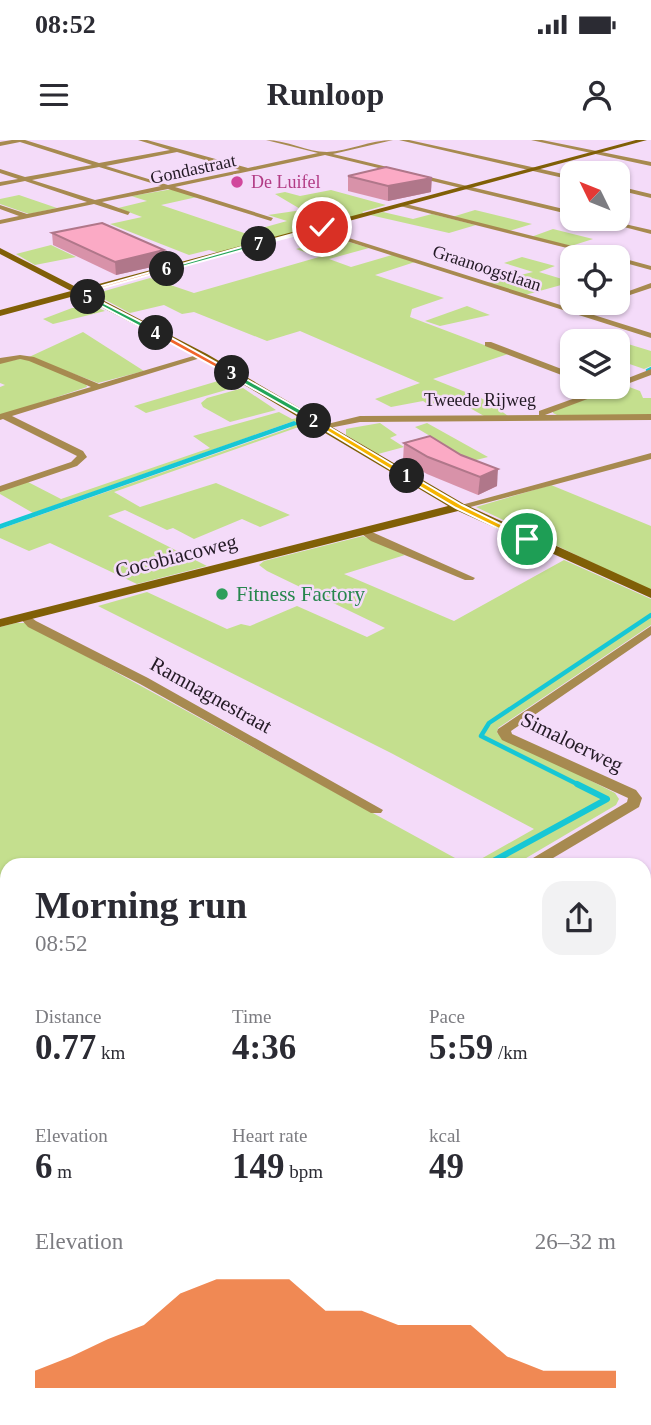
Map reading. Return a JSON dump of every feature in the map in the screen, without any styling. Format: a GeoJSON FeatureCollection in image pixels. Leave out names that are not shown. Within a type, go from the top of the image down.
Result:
{"type":"FeatureCollection","features":[{"type":"Feature","properties":{"kind":"street"},"geometry":{"type":"LineString","coordinates":[[0,144],[20,140],[271,219]]}},
{"type":"Feature","properties":{"kind":"street"},"geometry":{"type":"LineString","coordinates":[[141,140],[252,171]]}},
{"type":"Feature","properties":{"kind":"street"},"geometry":{"type":"LineString","coordinates":[[269,140],[560,210]]}},
{"type":"Feature","properties":{"kind":"street","name":"Gondastraat"},"geometry":{"type":"LineString","coordinates":[[0,222],[390,140]]}},
{"type":"Feature","properties":{"kind":"street"},"geometry":{"type":"LineString","coordinates":[[402,140],[560,175]]}},
{"type":"Feature","properties":{"kind":"street"},"geometry":{"type":"LineString","coordinates":[[534,140],[651,164]]}},
{"type":"Feature","properties":{"kind":"street"},"geometry":{"type":"LineString","coordinates":[[0,313],[644,140]]}},
{"type":"Feature","properties":{"kind":"street"},"geometry":{"type":"LineString","coordinates":[[0,184],[179,150]]}},
{"type":"Feature","properties":{"kind":"street"},"geometry":{"type":"LineString","coordinates":[[0,171],[128,213]]}},
{"type":"Feature","properties":{"kind":"street"},"geometry":{"type":"LineString","coordinates":[[630,191],[651,195]]}},
{"type":"Feature","properties":{"kind":"street"},"geometry":{"type":"LineString","coordinates":[[402,205],[562,245]]}},
{"type":"Feature","properties":{"kind":"street"},"geometry":{"type":"LineString","coordinates":[[0,207],[26,216]]}},
{"type":"Feature","properties":{"kind":"street"},"geometry":{"type":"LineString","coordinates":[[630,227],[651,232]]}},
{"type":"Feature","properties":{"kind":"street","name":"Graanoogstlaan"},"geometry":{"type":"LineString","coordinates":[[314,229],[560,307]]}},
{"type":"Feature","properties":{"kind":"street"},"geometry":{"type":"LineString","coordinates":[[0,251],[203,356],[459,507],[651,594]]}},
{"type":"Feature","properties":{"kind":"street"},"geometry":{"type":"LineString","coordinates":[[630,262],[651,268]]}},
{"type":"Feature","properties":{"kind":"street"},"geometry":{"type":"LineString","coordinates":[[630,293],[651,285]]}},
{"type":"Feature","properties":{"kind":"street","name":"Graanoogstlaan"},"geometry":{"type":"LineString","coordinates":[[586,315],[651,336]]}},
{"type":"Feature","properties":{"kind":"street"},"geometry":{"type":"LineString","coordinates":[[488,344],[560,371]]}},
{"type":"Feature","properties":{"kind":"street"},"geometry":{"type":"LineString","coordinates":[[2,417],[203,356]]}},
{"type":"Feature","properties":{"kind":"street"},"geometry":{"type":"LineString","coordinates":[[0,361],[20,357],[32,359],[98,387]]}},
{"type":"Feature","properties":{"kind":"street"},"geometry":{"type":"LineString","coordinates":[[630,380],[651,372]]}},
{"type":"Feature","properties":{"kind":"street"},"geometry":{"type":"LineString","coordinates":[[531,418],[579,399]]}},
{"type":"Feature","properties":{"kind":"street"},"geometry":{"type":"LineString","coordinates":[[0,489],[75,464],[82,457],[80,453],[2,417]]}},
{"type":"Feature","properties":{"kind":"street","name":"Tweede Rijweg"},"geometry":{"type":"LineString","coordinates":[[328,428],[394,418],[651,417]]}},
{"type":"Feature","properties":{"kind":"street","name":"Cocobiacoweg"},"geometry":{"type":"LineString","coordinates":[[0,623],[651,456]]}},
{"type":"Feature","properties":{"kind":"street"},"geometry":{"type":"LineString","coordinates":[[363,531],[375,539],[469,578]]}},
{"type":"Feature","properties":{"kind":"street","name":"Ramnagnestraat"},"geometry":{"type":"LineString","coordinates":[[25,617],[32,624],[144,681],[376,810]]}},
{"type":"Feature","properties":{"kind":"street","name":"Simaloerweg"},"geometry":{"type":"LineString","coordinates":[[543,858],[634,804],[635,799],[631,793],[507,737],[505,729],[651,630]]}},
{"type":"Feature","properties":{"kind":"green space"},"geometry":{"type":"Polygon","coordinates":[[[173,189],[197,197],[161,205],[244,233],[287,221],[268,215],[302,210],[275,194],[285,192],[300,196],[331,190],[386,205],[362,212],[365,214],[220,253],[209,250],[189,255],[110,224],[142,217],[118,208],[147,201],[131,196],[173,189]]]}},
{"type":"Feature","properties":{"kind":"green space"},"geometry":{"type":"Polygon","coordinates":[[[19,195],[57,208],[29,214],[0,204],[0,199],[19,195]]]}},
{"type":"Feature","properties":{"kind":"green space"},"geometry":{"type":"Polygon","coordinates":[[[475,210],[532,224],[509,231],[452,217],[475,210]]]}},
{"type":"Feature","properties":{"kind":"green space"},"geometry":{"type":"Polygon","coordinates":[[[383,212],[413,219],[432,214],[476,225],[449,233],[370,215],[383,212]]]}},
{"type":"Feature","properties":{"kind":"green space"},"geometry":{"type":"Polygon","coordinates":[[[553,229],[593,239],[567,245],[531,237],[553,229]]]}},
{"type":"Feature","properties":{"kind":"green space"},"geometry":{"type":"Polygon","coordinates":[[[336,238],[369,248],[329,259],[351,267],[392,255],[415,262],[375,275],[444,298],[412,309],[410,317],[508,354],[433,379],[488,401],[508,416],[484,416],[454,399],[429,405],[423,401],[391,407],[375,399],[420,383],[300,331],[267,341],[194,312],[182,314],[164,305],[130,313],[94,294],[150,278],[194,293],[319,257],[296,249],[336,238]]]}},
{"type":"Feature","properties":{"kind":"green space"},"geometry":{"type":"Polygon","coordinates":[[[51,245],[76,257],[35,265],[16,254],[51,245]]]}},
{"type":"Feature","properties":{"kind":"green space"},"geometry":{"type":"Polygon","coordinates":[[[522,257],[555,266],[539,272],[560,278],[560,285],[525,295],[488,283],[533,272],[504,263],[522,257]]]}},
{"type":"Feature","properties":{"kind":"green space"},"geometry":{"type":"Polygon","coordinates":[[[467,306],[490,315],[440,326],[425,321],[467,306]]]}},
{"type":"Feature","properties":{"kind":"green space"},"geometry":{"type":"Polygon","coordinates":[[[72,308],[99,308],[105,311],[53,324],[43,319],[72,308]]]}},
{"type":"Feature","properties":{"kind":"green space"},"geometry":{"type":"Polygon","coordinates":[[[83,332],[144,371],[98,383],[29,357],[83,332]]]}},
{"type":"Feature","properties":{"kind":"green space"},"geometry":{"type":"Polygon","coordinates":[[[630,345],[651,351],[651,366],[644,369],[630,364],[630,345]]]}},
{"type":"Feature","properties":{"kind":"green space"},"geometry":{"type":"Polygon","coordinates":[[[19,359],[31,360],[86,384],[87,387],[0,416],[0,387],[5,385],[0,383],[0,363],[19,359]]]}},
{"type":"Feature","properties":{"kind":"green space"},"geometry":{"type":"Polygon","coordinates":[[[228,378],[240,386],[146,413],[134,406],[228,378]]]}},
{"type":"Feature","properties":{"kind":"green space"},"geometry":{"type":"Polygon","coordinates":[[[630,387],[640,391],[643,398],[651,398],[651,416],[559,416],[553,411],[586,399],[630,399],[630,387]]]}},
{"type":"Feature","properties":{"kind":"green space"},"geometry":{"type":"Polygon","coordinates":[[[243,388],[276,410],[230,422],[203,407],[201,403],[207,398],[243,388]]]}},
{"type":"Feature","properties":{"kind":"green space"},"geometry":{"type":"Polygon","coordinates":[[[279,412],[292,419],[297,418],[301,423],[310,423],[114,492],[140,507],[216,483],[290,515],[260,527],[242,519],[194,539],[173,528],[167,530],[125,510],[108,516],[207,566],[137,584],[50,543],[29,551],[0,538],[0,529],[290,428],[294,421],[33,513],[0,494],[0,491],[28,482],[61,499],[210,448],[193,436],[279,412]]]}},
{"type":"Feature","properties":{"kind":"green space"},"geometry":{"type":"Polygon","coordinates":[[[380,423],[397,435],[390,438],[404,447],[378,454],[346,435],[346,429],[380,423]]]}},
{"type":"Feature","properties":{"kind":"green space"},"geometry":{"type":"Polygon","coordinates":[[[427,423],[488,457],[452,466],[409,441],[430,436],[415,427],[427,423]]]}},
{"type":"Feature","properties":{"kind":"green space"},"geometry":{"type":"Polygon","coordinates":[[[551,485],[651,526],[651,591],[476,507],[551,485]]]}},
{"type":"Feature","properties":{"kind":"green space"},"geometry":{"type":"Polygon","coordinates":[[[363,536],[405,555],[344,574],[454,621],[564,560],[651,599],[651,625],[498,728],[497,733],[615,793],[619,799],[616,805],[526,858],[483,858],[534,829],[391,753],[98,606],[147,592],[227,629],[241,624],[250,626],[297,606],[367,637],[385,628],[267,571],[259,565],[264,561],[363,536]]]}},
{"type":"Feature","properties":{"kind":"green space"},"geometry":{"type":"Polygon","coordinates":[[[26,623],[455,858],[0,858],[0,627],[26,623]]]}},
{"type":"Feature","properties":{"kind":"water"},"geometry":{"type":"Polygon","coordinates":[[[294,421],[299,424],[0,529],[0,524],[294,421]]]}},
{"type":"Feature","properties":{"kind":"building"},"geometry":{"type":"Polygon","coordinates":[[[386,167],[432,178],[388,186],[348,176],[386,167]]]}},
{"type":"Feature","properties":{"kind":"building"},"geometry":{"type":"Polygon","coordinates":[[[102,223],[164,250],[115,262],[52,233],[102,223]]]}},
{"type":"Feature","properties":{"kind":"building"},"geometry":{"type":"Polygon","coordinates":[[[430,436],[461,455],[498,469],[480,477],[428,457],[404,443],[430,436]]]}},
{"type":"Feature","properties":{"kind":"waterway"},"geometry":{"type":"LineString","coordinates":[[647,370],[651,368]]}},
{"type":"Feature","properties":{"kind":"waterway"},"geometry":{"type":"LineString","coordinates":[[499,858],[607,799],[481,736],[489,723],[651,615]]}},
{"type":"Feature","properties":{"kind":"place","name":"De Luifel"},"geometry":{"type":"Point","coordinates":[237,182]}},
{"type":"Feature","properties":{"kind":"place","name":"Fitness Factory"},"geometry":{"type":"Point","coordinates":[222,594]}},
{"type":"Feature","properties":{"kind":"route"},"geometry":{"type":"LineString","coordinates":[[322,227],[80,293],[203,356],[459,507],[527,539]]}}]}
